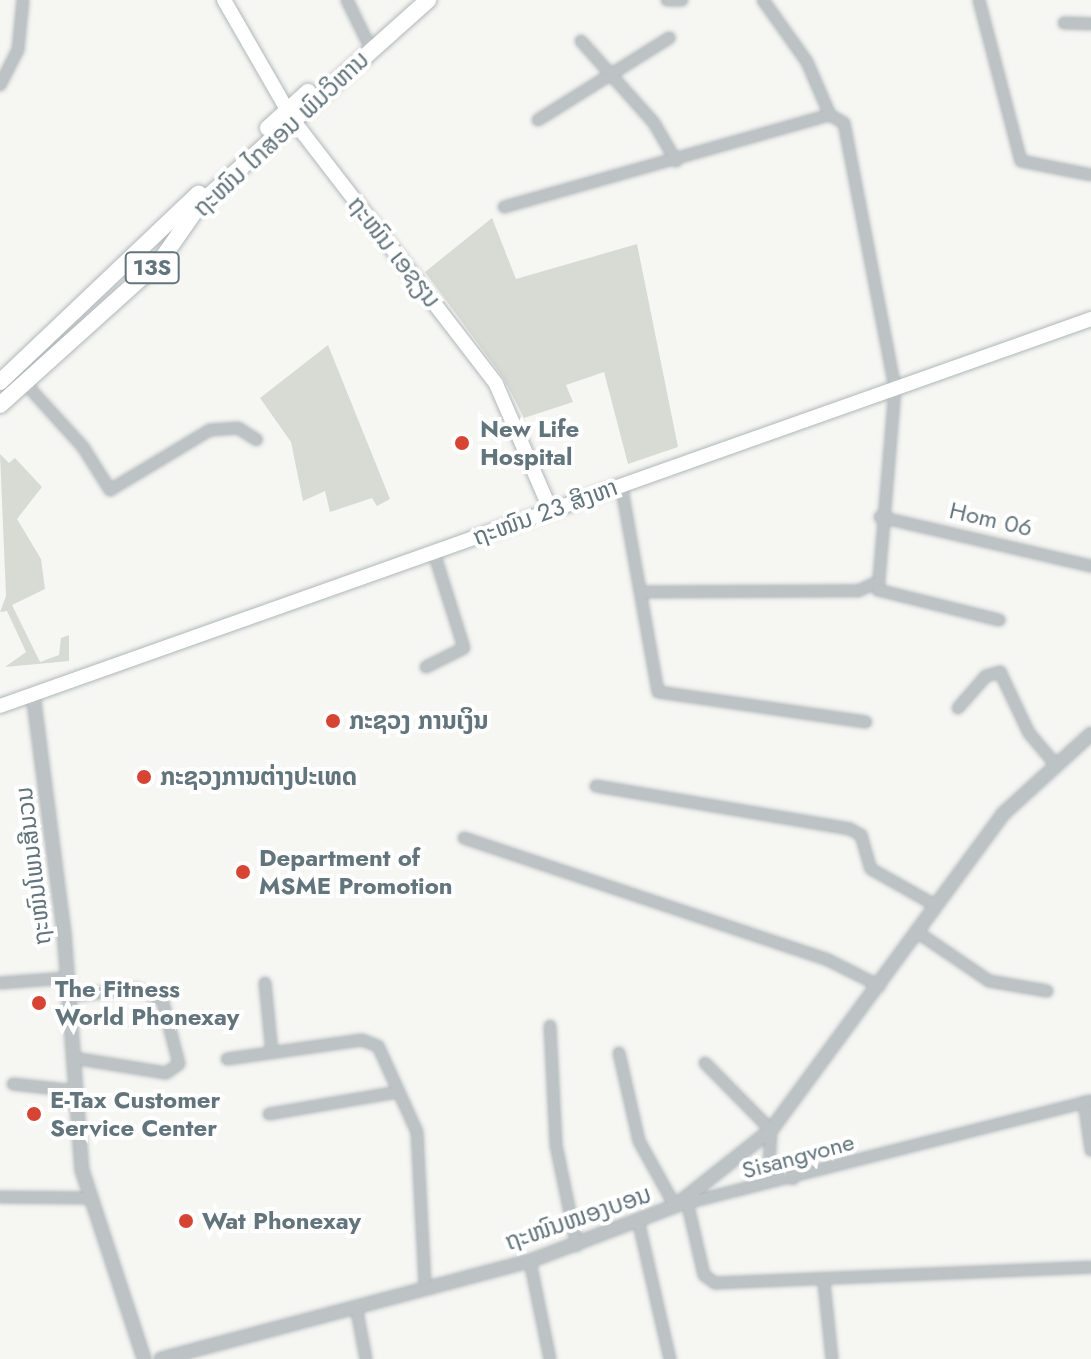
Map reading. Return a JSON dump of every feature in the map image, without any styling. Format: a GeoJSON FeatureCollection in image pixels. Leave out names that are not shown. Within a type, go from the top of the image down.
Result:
{"type":"FeatureCollection","features":[{"type":"Feature","properties":{"kind":"highway","name":"ຖະໜົນ ໄກສອນ ພົມວິຫານ"},"geometry":{"type":"LineString","coordinates":[[0,405],[161,260],[200,204],[367,41],[414,0]]}},
{"type":"Feature","properties":{"kind":"highway","name":"ຖະໜົນ ໄກສອນ ພົມວິຫານ"},"geometry":{"type":"LineString","coordinates":[[0,382],[290,115],[428,0]]}},
{"type":"Feature","properties":{"kind":"main road","name":"ຖະໜົນ ເອຊຽນ"},"geometry":{"type":"LineString","coordinates":[[224,0],[290,115],[496,384],[551,511]]}},
{"type":"Feature","properties":{"kind":"main road","name":"ຖະໜົນ 23 ສິງຫາ"},"geometry":{"type":"LineString","coordinates":[[0,706],[1091,319]]}},
{"type":"Feature","properties":{"kind":"street"},"geometry":{"type":"LineString","coordinates":[[0,85],[18,50],[23,0]]}},
{"type":"Feature","properties":{"kind":"street"},"geometry":{"type":"LineString","coordinates":[[347,0],[367,41]]}},
{"type":"Feature","properties":{"kind":"street"},"geometry":{"type":"LineString","coordinates":[[667,0],[682,0]]}},
{"type":"Feature","properties":{"kind":"street"},"geometry":{"type":"LineString","coordinates":[[763,0],[807,62],[830,115],[844,123],[895,389],[875,583],[885,598],[999,620]]}},
{"type":"Feature","properties":{"kind":"street"},"geometry":{"type":"LineString","coordinates":[[979,0],[1021,161],[1091,175]]}},
{"type":"Feature","properties":{"kind":"street"},"geometry":{"type":"LineString","coordinates":[[1064,23],[1091,24]]}},
{"type":"Feature","properties":{"kind":"street"},"geometry":{"type":"LineString","coordinates":[[538,120],[669,38]]}},
{"type":"Feature","properties":{"kind":"street"},"geometry":{"type":"LineString","coordinates":[[581,41],[612,73],[676,161]]}},
{"type":"Feature","properties":{"kind":"street"},"geometry":{"type":"LineString","coordinates":[[504,207],[676,161],[830,115]]}},
{"type":"Feature","properties":{"kind":"street"},"geometry":{"type":"LineString","coordinates":[[24,382],[83,447],[110,490],[210,430],[238,428],[257,440]]}},
{"type":"Feature","properties":{"kind":"street"},"geometry":{"type":"LineString","coordinates":[[621,484],[643,592],[658,692],[866,722]]}},
{"type":"Feature","properties":{"kind":"street","name":"Hom 06"},"geometry":{"type":"LineString","coordinates":[[880,517],[1091,566]]}},
{"type":"Feature","properties":{"kind":"street"},"geometry":{"type":"LineString","coordinates":[[426,667],[464,648],[434,553]]}},
{"type":"Feature","properties":{"kind":"street"},"geometry":{"type":"LineString","coordinates":[[643,592],[858,591],[875,583]]}},
{"type":"Feature","properties":{"kind":"street"},"geometry":{"type":"LineString","coordinates":[[958,708],[986,676],[1000,672],[1029,733],[1056,765]]}},
{"type":"Feature","properties":{"kind":"street","name":"ຖະໜົນໂພນສີນວນ"},"geometry":{"type":"LineString","coordinates":[[33,694],[90,1198],[144,1359]]}},
{"type":"Feature","properties":{"kind":"street","name":"ຖະໜົນໜອງບອນ"},"geometry":{"type":"LineString","coordinates":[[161,1359],[530,1261],[682,1206],[771,1130],[880,986],[1003,814],[1091,734]]}},
{"type":"Feature","properties":{"kind":"street"},"geometry":{"type":"LineString","coordinates":[[596,786],[850,829],[861,835],[871,869],[935,905]]}},
{"type":"Feature","properties":{"kind":"street"},"geometry":{"type":"LineString","coordinates":[[464,838],[826,959],[880,986]]}},
{"type":"Feature","properties":{"kind":"street"},"geometry":{"type":"LineString","coordinates":[[917,932],[989,981],[1047,991]]}},
{"type":"Feature","properties":{"kind":"street"},"geometry":{"type":"LineString","coordinates":[[0,983],[67,978]]}},
{"type":"Feature","properties":{"kind":"street"},"geometry":{"type":"LineString","coordinates":[[265,983],[272,1053]]}},
{"type":"Feature","properties":{"kind":"street"},"geometry":{"type":"LineString","coordinates":[[68,996],[136,989],[162,999],[179,1064],[166,1073],[73,1058]]}},
{"type":"Feature","properties":{"kind":"street"},"geometry":{"type":"LineString","coordinates":[[550,1026],[556,1145],[577,1246]]}},
{"type":"Feature","properties":{"kind":"street"},"geometry":{"type":"LineString","coordinates":[[227,1059],[370,1041],[417,1132],[425,1287]]}},
{"type":"Feature","properties":{"kind":"street"},"geometry":{"type":"LineString","coordinates":[[619,1053],[639,1141],[682,1206],[710,1281],[824,1283],[1091,1267]]}},
{"type":"Feature","properties":{"kind":"street"},"geometry":{"type":"LineString","coordinates":[[705,1063],[771,1130],[769,1164],[793,1179]]}},
{"type":"Feature","properties":{"kind":"street"},"geometry":{"type":"LineString","coordinates":[[13,1084],[76,1091]]}},
{"type":"Feature","properties":{"kind":"street"},"geometry":{"type":"LineString","coordinates":[[269,1114],[398,1092]]}},
{"type":"Feature","properties":{"kind":"street"},"geometry":{"type":"LineString","coordinates":[[1087,1102],[1091,1150]]}},
{"type":"Feature","properties":{"kind":"street","name":"Sisangvone"},"geometry":{"type":"LineString","coordinates":[[682,1206],[1087,1102]]}},
{"type":"Feature","properties":{"kind":"street"},"geometry":{"type":"LineString","coordinates":[[0,1197],[90,1198]]}},
{"type":"Feature","properties":{"kind":"street"},"geometry":{"type":"LineString","coordinates":[[639,1224],[670,1359]]}},
{"type":"Feature","properties":{"kind":"street"},"geometry":{"type":"LineString","coordinates":[[530,1261],[550,1359]]}},
{"type":"Feature","properties":{"kind":"street"},"geometry":{"type":"LineString","coordinates":[[824,1283],[832,1359]]}},
{"type":"Feature","properties":{"kind":"street"},"geometry":{"type":"LineString","coordinates":[[356,1306],[366,1359]]}},
{"type":"Feature","properties":{"kind":"shaded area"},"geometry":{"type":"Polygon","coordinates":[[[492,218],[516,279],[637,244],[678,447],[628,464],[604,372],[566,385],[573,402],[524,418],[503,377],[425,272],[492,218]]]}},
{"type":"Feature","properties":{"kind":"shaded area"},"geometry":{"type":"Polygon","coordinates":[[[328,345],[390,499],[377,506],[372,498],[330,512],[325,491],[303,501],[291,442],[260,398],[328,345]]]}},
{"type":"Feature","properties":{"kind":"shaded area"},"geometry":{"type":"Polygon","coordinates":[[[0,454],[9,463],[15,458],[42,487],[17,519],[41,559],[45,589],[12,605],[40,662],[59,655],[61,638],[69,635],[69,661],[5,667],[26,652],[7,611],[0,612],[6,596],[0,454]]]}},
{"type":"Feature","properties":{"kind":"place","name":"New Life Hospital"},"geometry":{"type":"Point","coordinates":[462,443]}},
{"type":"Feature","properties":{"kind":"place","name":"ກະຊວງ ການເງິນ"},"geometry":{"type":"Point","coordinates":[333,721]}},
{"type":"Feature","properties":{"kind":"place","name":"ກະຊວງການຕ່າງປະເທດ"},"geometry":{"type":"Point","coordinates":[144,777]}},
{"type":"Feature","properties":{"kind":"place","name":"Department of MSME Promotion"},"geometry":{"type":"Point","coordinates":[243,872]}},
{"type":"Feature","properties":{"kind":"place","name":"The Fitness World Phonexay"},"geometry":{"type":"Point","coordinates":[39,1003]}},
{"type":"Feature","properties":{"kind":"place","name":"E-Tax Customer Service Center"},"geometry":{"type":"Point","coordinates":[34,1114]}},
{"type":"Feature","properties":{"kind":"place","name":"Wat Phonexay"},"geometry":{"type":"Point","coordinates":[186,1221]}}]}
